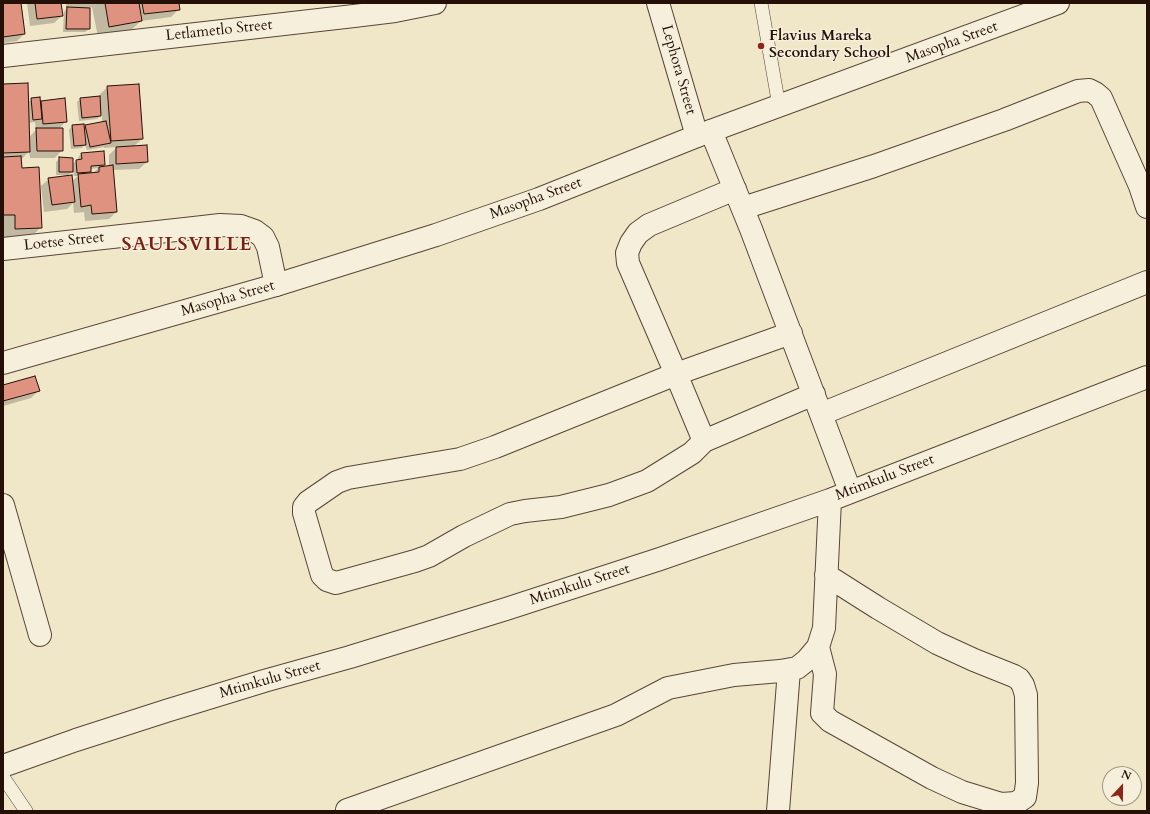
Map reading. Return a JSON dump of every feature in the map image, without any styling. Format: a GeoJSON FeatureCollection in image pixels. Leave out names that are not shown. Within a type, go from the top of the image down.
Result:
{"type":"FeatureCollection","features":[{"type":"Feature","properties":{"kind":"street","name":"Letlametlo Street"},"geometry":{"type":"LineString","coordinates":[[3,56],[395,11],[435,3]]}},
{"type":"Feature","properties":{"kind":"street","name":"Lephora Street"},"geometry":{"type":"LineString","coordinates":[[658,3],[704,134],[739,199],[850,491]]}},
{"type":"Feature","properties":{"kind":"street","name":"Masopha Street"},"geometry":{"type":"LineString","coordinates":[[3,363],[276,285],[436,235],[524,204],[704,134],[1058,3]]}},
{"type":"Feature","properties":{"kind":"street"},"geometry":{"type":"LineString","coordinates":[[704,441],[628,263],[627,253],[631,243],[638,233],[648,226],[739,199],[889,161],[1004,120],[1078,91],[1089,90],[1101,98],[1140,186],[1147,207]]}},
{"type":"Feature","properties":{"kind":"street","name":"Loetse Street"},"geometry":{"type":"LineString","coordinates":[[3,249],[220,225],[242,226],[255,231],[263,237],[268,247],[276,285]]}},
{"type":"Feature","properties":{"kind":"street"},"geometry":{"type":"LineString","coordinates":[[822,414],[1147,282]]}},
{"type":"Feature","properties":{"kind":"street"},"geometry":{"type":"LineString","coordinates":[[791,333],[676,374],[495,447],[460,459],[348,478],[337,482],[308,502],[304,507],[304,513],[322,575],[327,580],[336,583],[415,561],[429,556],[464,536],[510,514],[525,511],[561,508],[609,495],[659,475],[692,453],[704,441],[814,394]]}},
{"type":"Feature","properties":{"kind":"street","name":"Mtimkulu Street"},"geometry":{"type":"LineString","coordinates":[[3,766],[76,740],[166,711],[264,681],[357,655],[660,559],[830,500],[1147,377]]}},
{"type":"Feature","properties":{"kind":"street"},"geometry":{"type":"LineString","coordinates":[[347,810],[616,715],[668,688],[734,675],[797,668],[807,660],[818,647],[824,628],[830,500]]}},
{"type":"Feature","properties":{"kind":"street"},"geometry":{"type":"LineString","coordinates":[[3,505],[40,635]]}},
{"type":"Feature","properties":{"kind":"street"},"geometry":{"type":"LineString","coordinates":[[818,647],[825,674],[822,713],[830,721],[932,778],[962,792],[1001,804],[1016,803],[1025,796],[1027,783],[1026,695],[1023,685],[1019,679],[937,643],[878,608],[826,574]]}},
{"type":"Feature","properties":{"kind":"street"},"geometry":{"type":"LineString","coordinates":[[778,811],[789,670]]}},
{"type":"Feature","properties":{"kind":"lane"},"geometry":{"type":"LineString","coordinates":[[761,3],[779,106]]}},
{"type":"Feature","properties":{"kind":"lane"},"geometry":{"type":"LineString","coordinates":[[3,777],[26,811]]}},
{"type":"Feature","properties":{"kind":"building"},"geometry":{"type":"Polygon","coordinates":[[[3,3],[21,3],[25,34],[3,37],[3,3]]]}},
{"type":"Feature","properties":{"kind":"building"},"geometry":{"type":"Polygon","coordinates":[[[35,3],[61,3],[63,16],[37,19],[35,3]]]}},
{"type":"Feature","properties":{"kind":"building"},"geometry":{"type":"Polygon","coordinates":[[[105,3],[139,3],[142,21],[109,27],[105,3]]]}},
{"type":"Feature","properties":{"kind":"building"},"geometry":{"type":"Polygon","coordinates":[[[142,3],[179,3],[180,10],[144,14],[142,3]]]}},
{"type":"Feature","properties":{"kind":"building"},"geometry":{"type":"Polygon","coordinates":[[[67,7],[90,8],[90,29],[66,29],[67,7]]]}},
{"type":"Feature","properties":{"kind":"building"},"geometry":{"type":"Polygon","coordinates":[[[28,83],[30,152],[3,153],[3,84],[28,83]]]}},
{"type":"Feature","properties":{"kind":"building"},"geometry":{"type":"Polygon","coordinates":[[[139,84],[143,139],[111,141],[107,86],[139,84]]]}},
{"type":"Feature","properties":{"kind":"building"},"geometry":{"type":"Polygon","coordinates":[[[100,96],[101,116],[82,118],[80,98],[100,96]]]}},
{"type":"Feature","properties":{"kind":"building"},"geometry":{"type":"Polygon","coordinates":[[[40,97],[42,119],[33,120],[31,98],[40,97]]]}},
{"type":"Feature","properties":{"kind":"building"},"geometry":{"type":"Polygon","coordinates":[[[65,98],[67,122],[43,124],[41,101],[65,98]]]}},
{"type":"Feature","properties":{"kind":"building"},"geometry":{"type":"Polygon","coordinates":[[[106,121],[111,143],[90,147],[85,125],[106,121]]]}},
{"type":"Feature","properties":{"kind":"building"},"geometry":{"type":"Polygon","coordinates":[[[84,124],[86,145],[74,146],[72,125],[84,124]]]}},
{"type":"Feature","properties":{"kind":"building"},"geometry":{"type":"Polygon","coordinates":[[[36,128],[63,128],[63,151],[37,151],[36,128]]]}},
{"type":"Feature","properties":{"kind":"building"},"geometry":{"type":"Polygon","coordinates":[[[147,145],[148,162],[116,164],[116,147],[147,145]]]}},
{"type":"Feature","properties":{"kind":"building"},"geometry":{"type":"Polygon","coordinates":[[[104,151],[105,165],[91,166],[91,172],[77,173],[76,160],[82,159],[81,153],[104,151]]]}},
{"type":"Feature","properties":{"kind":"building"},"geometry":{"type":"Polygon","coordinates":[[[21,156],[22,168],[39,167],[42,228],[15,229],[15,215],[3,215],[3,157],[21,156]]]}},
{"type":"Feature","properties":{"kind":"building"},"geometry":{"type":"Polygon","coordinates":[[[59,157],[73,158],[73,172],[59,172],[59,157]]]}},
{"type":"Feature","properties":{"kind":"building"},"geometry":{"type":"Polygon","coordinates":[[[113,165],[117,212],[92,214],[91,205],[81,207],[78,174],[99,172],[99,167],[113,165]]]}},
{"type":"Feature","properties":{"kind":"building"},"geometry":{"type":"Polygon","coordinates":[[[72,175],[75,202],[52,205],[48,178],[72,175]]]}},
{"type":"Feature","properties":{"kind":"building"},"geometry":{"type":"Polygon","coordinates":[[[35,376],[40,391],[3,401],[3,385],[35,376]]]}},
{"type":"Feature","properties":{"kind":"place","name":"Flavius Mareka Secondary School"},"geometry":{"type":"Point","coordinates":[761,46]}},
{"type":"Feature","properties":{"kind":"district","name":"SAULSVILLE"},"geometry":{"type":"Point","coordinates":[187,246]}}]}
